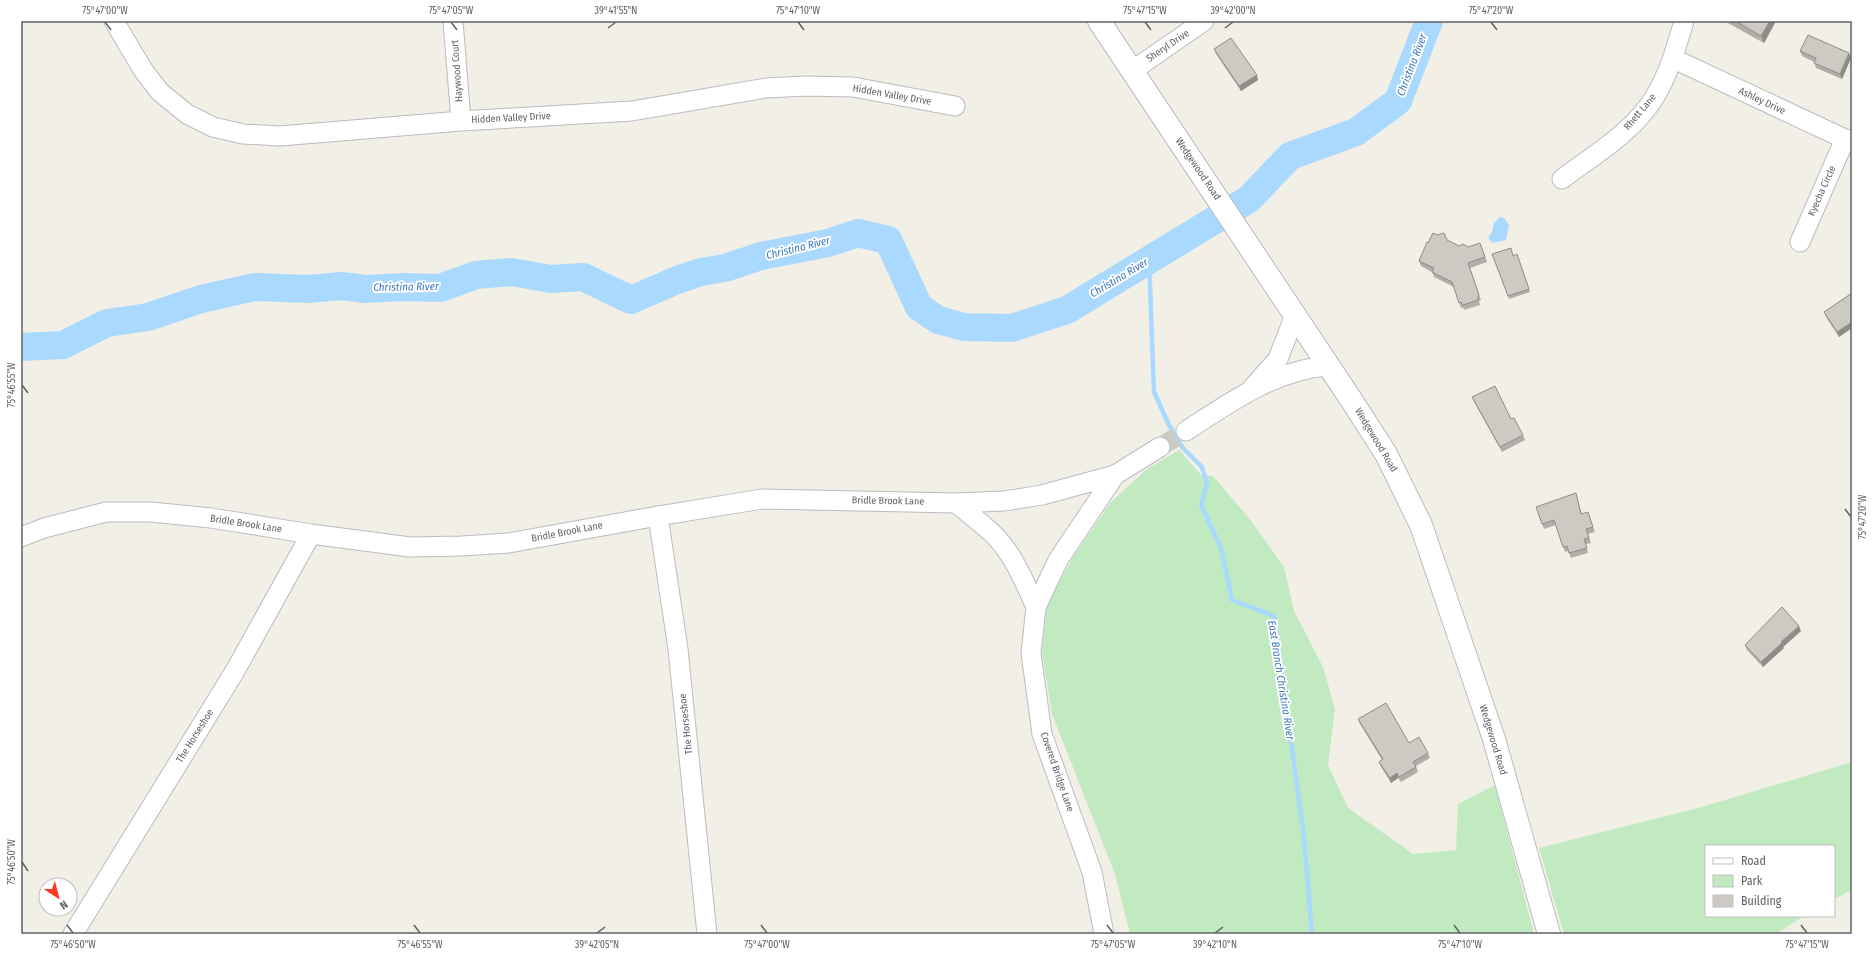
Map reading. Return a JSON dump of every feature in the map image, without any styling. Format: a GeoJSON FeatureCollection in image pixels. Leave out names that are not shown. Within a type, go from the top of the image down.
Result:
{"type":"FeatureCollection","features":[{"type":"Feature","properties":{"kind":"street","name":"Hidden Valley Drive"},"geometry":{"type":"LineString","coordinates":[[114,21],[143,70],[160,92],[187,114],[213,127],[243,134],[280,136],[461,121],[632,111],[766,88],[805,86],[852,87],[955,106]]}},
{"type":"Feature","properties":{"kind":"street","name":"Haywood Court"},"geometry":{"type":"LineString","coordinates":[[453,21],[461,121]]}},
{"type":"Feature","properties":{"kind":"street","name":"Wedgewood Road"},"geometry":{"type":"LineString","coordinates":[[1099,21],[1386,454],[1421,525],[1494,739],[1549,934]]}},
{"type":"Feature","properties":{"kind":"street","name":"Sheryl Drive"},"geometry":{"type":"LineString","coordinates":[[1132,70],[1204,21]]}},
{"type":"Feature","properties":{"kind":"street","name":"Rhett Lane"},"geometry":{"type":"LineString","coordinates":[[1562,179],[1630,127],[1654,99],[1674,59],[1684,21]]}},
{"type":"Feature","properties":{"kind":"street","name":"Ashley Drive"},"geometry":{"type":"LineString","coordinates":[[1674,59],[1848,140]]}},
{"type":"Feature","properties":{"kind":"street","name":"Kyecha Circle"},"geometry":{"type":"LineString","coordinates":[[1800,242],[1848,140]]}},
{"type":"Feature","properties":{"kind":"street"},"geometry":{"type":"LineString","coordinates":[[1250,390],[1278,359],[1295,315]]}},
{"type":"Feature","properties":{"kind":"street"},"geometry":{"type":"LineString","coordinates":[[1186,431],[1250,390],[1311,367],[1329,366]]}},
{"type":"Feature","properties":{"kind":"street","name":"Covered Bridge Lane"},"geometry":{"type":"LineString","coordinates":[[1104,934],[1092,872],[1042,734],[1031,653],[1036,607],[1058,560],[1114,475],[1160,447]]}},
{"type":"Feature","properties":{"kind":"street","name":"Bridle Brook Lane"},"geometry":{"type":"LineString","coordinates":[[21,537],[44,528],[106,512],[151,512],[211,518],[312,534],[410,547],[462,546],[509,543],[762,499],[956,503],[1004,501],[1042,495],[1114,475]]}},
{"type":"Feature","properties":{"kind":"street"},"geometry":{"type":"LineString","coordinates":[[956,503],[992,533],[1007,552],[1018,569],[1036,607]]}},
{"type":"Feature","properties":{"kind":"street","name":"The Horseshoe"},"geometry":{"type":"LineString","coordinates":[[658,516],[678,649],[707,934]]}},
{"type":"Feature","properties":{"kind":"street","name":"The Horseshoe"},"geometry":{"type":"LineString","coordinates":[[73,934],[236,671],[312,534]]}},
{"type":"Feature","properties":{"kind":"green space"},"geometry":{"type":"Polygon","coordinates":[[[1179,450],[1201,475],[1213,476],[1252,522],[1284,567],[1294,611],[1323,667],[1335,709],[1328,765],[1348,808],[1413,854],[1456,850],[1458,804],[1495,785],[1534,934],[1130,934],[1115,874],[1052,714],[1042,653],[1047,605],[1073,557],[1111,502],[1147,469],[1179,450]]]}},
{"type":"Feature","properties":{"kind":"green space"},"geometry":{"type":"Polygon","coordinates":[[[1852,762],[1852,890],[1835,898],[1835,845],[1705,845],[1705,917],[1802,917],[1776,934],[1564,934],[1539,848],[1702,807],[1852,762]]]}},
{"type":"Feature","properties":{"kind":"water"},"geometry":{"type":"Polygon","coordinates":[[[1500,217],[1504,218],[1509,225],[1506,240],[1492,243],[1488,238],[1492,232],[1494,223],[1500,217]]]}},
{"type":"Feature","properties":{"kind":"building"},"geometry":{"type":"Polygon","coordinates":[[[1735,21],[1770,21],[1761,36],[1735,21]]]}},
{"type":"Feature","properties":{"kind":"building"},"geometry":{"type":"Polygon","coordinates":[[[1808,35],[1849,53],[1840,74],[1814,63],[1816,58],[1800,51],[1808,35]]]}},
{"type":"Feature","properties":{"kind":"building"},"geometry":{"type":"Polygon","coordinates":[[[1231,38],[1257,75],[1239,86],[1214,49],[1231,38]]]}},
{"type":"Feature","properties":{"kind":"building"},"geometry":{"type":"Polygon","coordinates":[[[1433,233],[1437,235],[1444,233],[1447,240],[1459,246],[1463,244],[1468,247],[1480,243],[1485,257],[1468,263],[1479,295],[1478,300],[1463,305],[1461,302],[1459,303],[1452,282],[1432,272],[1434,268],[1419,261],[1427,242],[1428,243],[1433,233]]]}},
{"type":"Feature","properties":{"kind":"building"},"geometry":{"type":"Polygon","coordinates":[[[1511,248],[1513,256],[1517,254],[1529,289],[1508,296],[1492,254],[1511,248]]]}},
{"type":"Feature","properties":{"kind":"building"},"geometry":{"type":"Polygon","coordinates":[[[1852,293],[1852,322],[1837,332],[1824,312],[1852,293]]]}},
{"type":"Feature","properties":{"kind":"building"},"geometry":{"type":"Polygon","coordinates":[[[1495,386],[1511,419],[1514,418],[1523,435],[1500,447],[1472,397],[1495,386]]]}},
{"type":"Feature","properties":{"kind":"building"},"geometry":{"type":"Polygon","coordinates":[[[1576,493],[1581,514],[1588,512],[1593,527],[1586,529],[1589,538],[1584,539],[1587,548],[1569,553],[1567,546],[1563,547],[1554,520],[1542,524],[1536,507],[1576,493]]]}},
{"type":"Feature","properties":{"kind":"building"},"geometry":{"type":"Polygon","coordinates":[[[1782,607],[1799,626],[1761,662],[1745,645],[1782,607]]]}},
{"type":"Feature","properties":{"kind":"building"},"geometry":{"type":"Polygon","coordinates":[[[1386,703],[1409,743],[1419,737],[1428,753],[1413,762],[1416,767],[1399,777],[1397,773],[1390,778],[1379,762],[1383,759],[1358,719],[1386,703]]]}},
{"type":"Feature","properties":{"kind":"waterway","name":"Christina River"},"geometry":{"type":"LineString","coordinates":[[21,347],[63,345],[107,323],[148,317],[201,299],[255,287],[307,289],[341,286],[366,289],[403,287],[440,288],[476,275],[511,272],[551,279],[583,277],[631,300],[677,280],[701,272],[725,268],[761,256],[828,243],[858,233],[888,240],[919,307],[938,320],[964,327],[1012,328],[1067,310],[1249,199],[1290,156],[1356,132],[1398,101],[1429,21]]}},
{"type":"Feature","properties":{"kind":"waterway","name":"East Branch Christina River"},"geometry":{"type":"LineString","coordinates":[[1149,259],[1154,392],[1169,425],[1183,448],[1202,467],[1207,484],[1201,505],[1221,548],[1232,600],[1274,616],[1304,837],[1312,934]]}},
{"type":"Feature","properties":{"kind":"tunnel"},"geometry":{"type":"LineString","coordinates":[[1160,447],[1186,431]]}}]}
